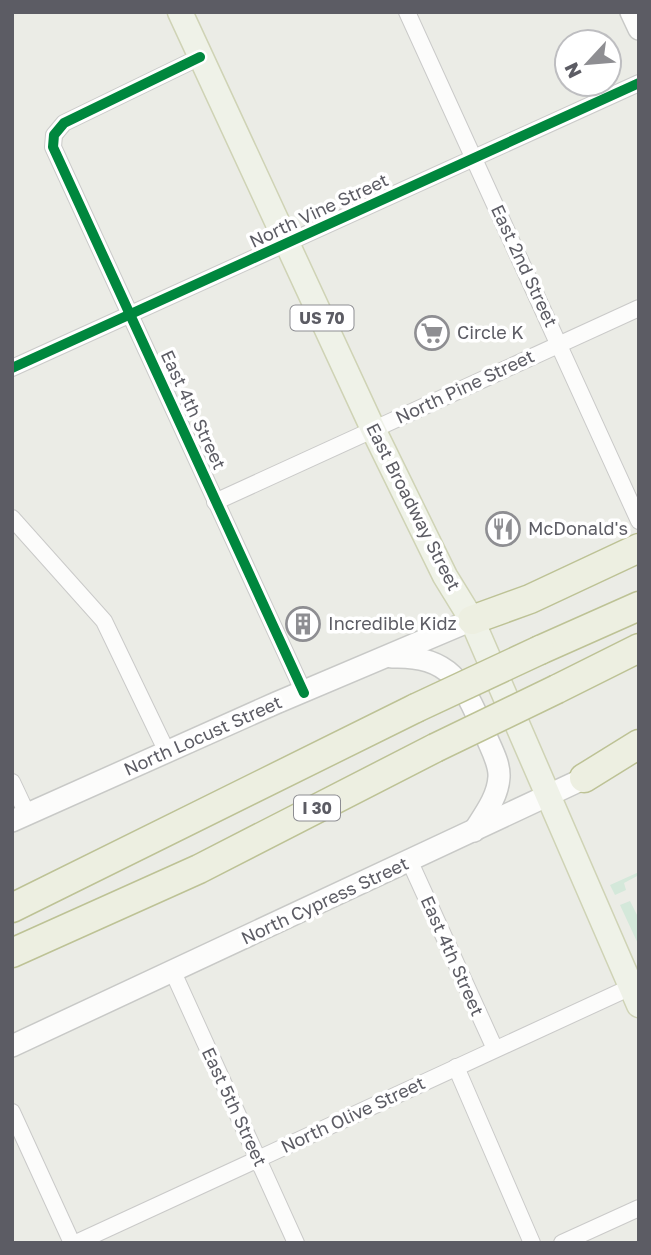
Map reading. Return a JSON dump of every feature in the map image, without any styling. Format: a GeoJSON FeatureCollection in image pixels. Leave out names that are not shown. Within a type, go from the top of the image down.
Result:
{"type":"FeatureCollection","features":[{"type":"Feature","properties":{"kind":"highway"},"geometry":{"type":"LineString","coordinates":[[472,621],[530,599],[639,548]]}},
{"type":"Feature","properties":{"kind":"highway"},"geometry":{"type":"LineString","coordinates":[[577,632],[592,609],[639,585]]}},
{"type":"Feature","properties":{"kind":"highway","name":"I 30"},"geometry":{"type":"LineString","coordinates":[[12,908],[416,708],[577,632],[639,606]]}},
{"type":"Feature","properties":{"kind":"highway","name":"I 30"},"geometry":{"type":"LineString","coordinates":[[12,953],[199,869],[435,748],[639,648]]}},
{"type":"Feature","properties":{"kind":"highway"},"geometry":{"type":"LineString","coordinates":[[557,689],[639,660]]}},
{"type":"Feature","properties":{"kind":"highway"},"geometry":{"type":"LineString","coordinates":[[584,778],[639,744]]}},
{"type":"Feature","properties":{"kind":"main road","name":"East Broadway Street"},"geometry":{"type":"LineString","coordinates":[[180,12],[373,429],[445,576],[472,621],[635,996]]}},
{"type":"Feature","properties":{"kind":"main road"},"geometry":{"type":"LineString","coordinates":[[631,12],[639,29]]}},
{"type":"Feature","properties":{"kind":"main road","name":"North Locust Street"},"geometry":{"type":"LineString","coordinates":[[20,817],[472,621]]}},
{"type":"Feature","properties":{"kind":"main road"},"geometry":{"type":"LineString","coordinates":[[386,657],[418,656],[438,664],[457,677],[473,705],[494,753],[499,777],[492,800],[474,831]]}},
{"type":"Feature","properties":{"kind":"main road","name":"North Cypress Street"},"geometry":{"type":"LineString","coordinates":[[12,1046],[410,862],[584,778],[639,756]]}},
{"type":"Feature","properties":{"kind":"street","name":"East 2nd Street"},"geometry":{"type":"LineString","coordinates":[[407,12],[639,520]]}},
{"type":"Feature","properties":{"kind":"street","name":"East 4th Street"},"geometry":{"type":"LineString","coordinates":[[200,57],[64,123],[53,141],[66,179],[304,693]]}},
{"type":"Feature","properties":{"kind":"street","name":"North Vine Street"},"geometry":{"type":"LineString","coordinates":[[12,368],[639,83]]}},
{"type":"Feature","properties":{"kind":"street","name":"North Pine Street"},"geometry":{"type":"LineString","coordinates":[[215,502],[639,308]]}},
{"type":"Feature","properties":{"kind":"street"},"geometry":{"type":"LineString","coordinates":[[12,518],[104,621],[167,752]]}},
{"type":"Feature","properties":{"kind":"street"},"geometry":{"type":"LineString","coordinates":[[12,782],[20,817]]}},
{"type":"Feature","properties":{"kind":"street","name":"East 4th Street"},"geometry":{"type":"LineString","coordinates":[[410,862],[495,1049]]}},
{"type":"Feature","properties":{"kind":"street","name":"East 5th Street"},"geometry":{"type":"LineString","coordinates":[[173,972],[296,1243]]}},
{"type":"Feature","properties":{"kind":"street","name":"North Olive Street"},"geometry":{"type":"LineString","coordinates":[[74,1243],[495,1049],[635,996]]}},
{"type":"Feature","properties":{"kind":"street"},"geometry":{"type":"LineString","coordinates":[[456,1068],[532,1243]]}},
{"type":"Feature","properties":{"kind":"street"},"geometry":{"type":"LineString","coordinates":[[12,1112],[74,1243]]}},
{"type":"Feature","properties":{"kind":"street"},"geometry":{"type":"LineString","coordinates":[[562,1243],[639,1208]]}},
{"type":"Feature","properties":{"kind":"green space"},"geometry":{"type":"Polygon","coordinates":[[[639,872],[639,875],[624,883],[626,890],[615,895],[610,885],[639,872]]]}},
{"type":"Feature","properties":{"kind":"green space"},"geometry":{"type":"Polygon","coordinates":[[[630,901],[639,919],[639,946],[620,905],[630,901]]]}},
{"type":"Feature","properties":{"kind":"cycle path"},"geometry":{"type":"LineString","coordinates":[[200,57],[64,123],[54,135],[53,147],[304,693]]}},
{"type":"Feature","properties":{"kind":"cycle path"},"geometry":{"type":"LineString","coordinates":[[12,368],[639,83]]}},
{"type":"Feature","properties":{"kind":"place","name":"Circle K"},"geometry":{"type":"Point","coordinates":[432,333]}},
{"type":"Feature","properties":{"kind":"place","name":"McDonald's"},"geometry":{"type":"Point","coordinates":[503,529]}},
{"type":"Feature","properties":{"kind":"place","name":"Incredible Kidz"},"geometry":{"type":"Point","coordinates":[303,624]}}]}
